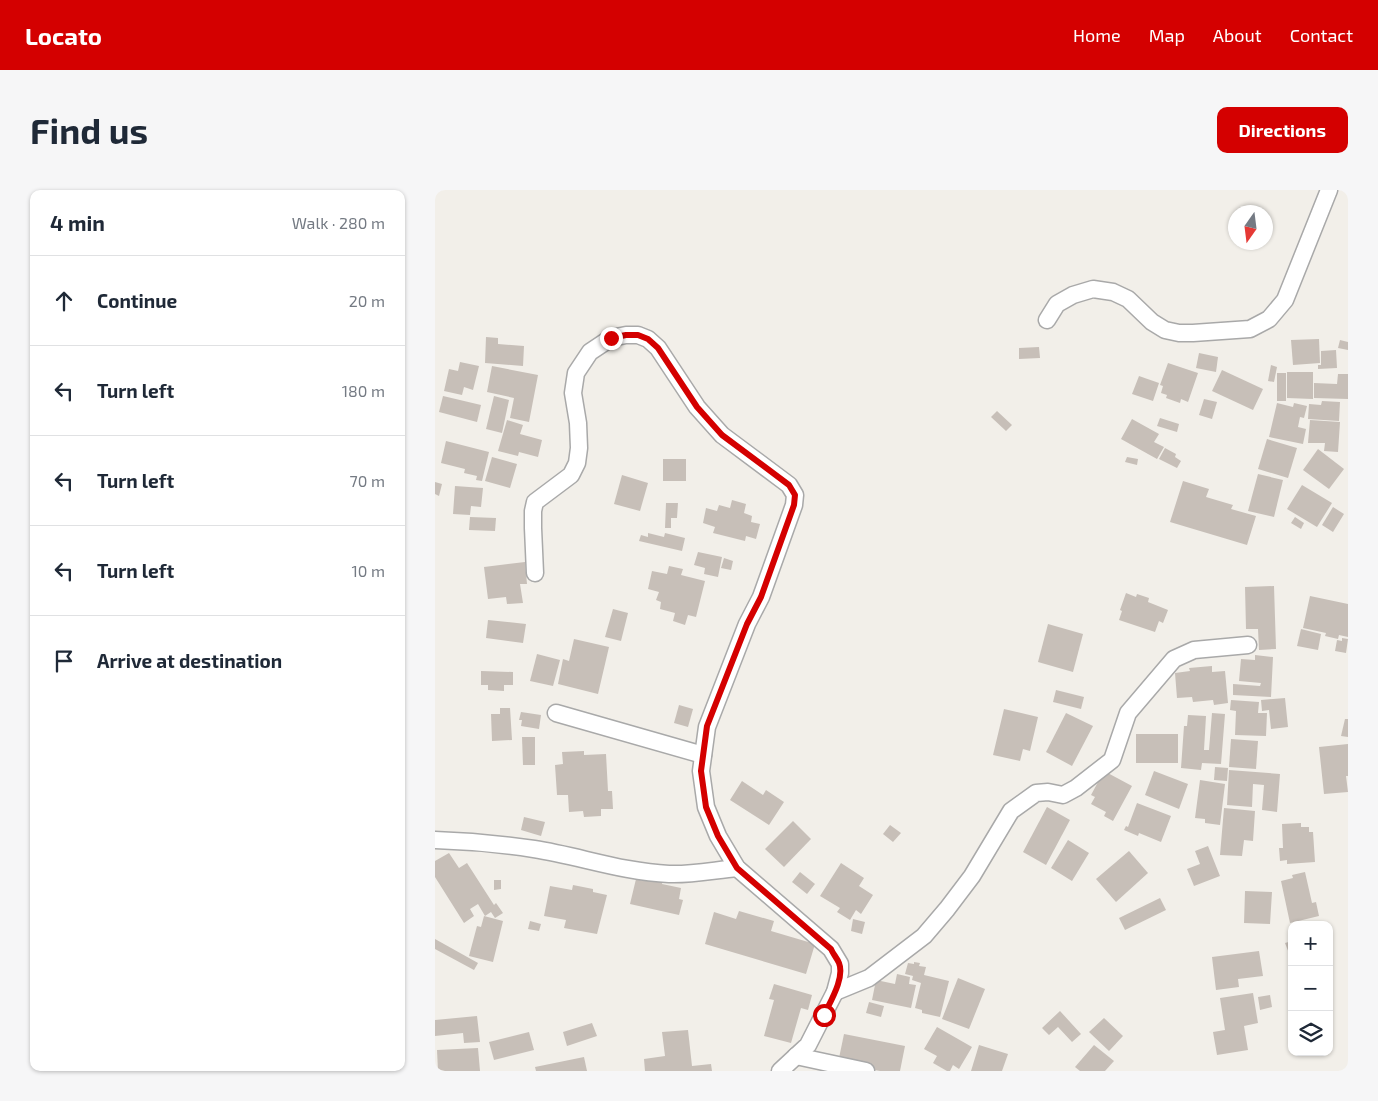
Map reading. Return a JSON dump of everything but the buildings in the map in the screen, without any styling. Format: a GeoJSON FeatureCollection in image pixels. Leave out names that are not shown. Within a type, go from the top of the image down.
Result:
{"type":"FeatureCollection","features":[{"type":"Feature","properties":{"kind":"street"},"geometry":{"type":"LineString","coordinates":[[1047,320],[1057,304],[1073,295],[1093,288],[1113,292],[1128,299],[1152,322],[1172,332],[1193,334],[1250,329],[1269,320],[1285,300],[1329,190]]}},
{"type":"Feature","properties":{"kind":"street"},"geometry":{"type":"LineString","coordinates":[[535,574],[533,528],[535,502],[571,476],[577,463],[579,448],[578,423],[573,392],[576,373],[590,352],[611,338],[638,335],[648,339],[658,348],[697,407],[722,435],[789,485],[795,495],[794,505],[761,597],[747,624],[707,726],[701,771],[706,807],[718,836],[737,868],[831,949],[839,964],[840,973],[835,992],[808,1045],[780,1071]]}},
{"type":"Feature","properties":{"kind":"street"},"geometry":{"type":"LineString","coordinates":[[835,992],[869,978],[924,936],[972,876],[1011,811],[1036,793],[1048,792],[1063,795],[1076,788],[1113,760],[1128,713],[1174,659],[1194,650],[1248,645]]}},
{"type":"Feature","properties":{"kind":"street"},"geometry":{"type":"LineString","coordinates":[[556,713],[703,755]]}},
{"type":"Feature","properties":{"kind":"street"},"geometry":{"type":"LineString","coordinates":[[435,840],[464,841],[533,849],[640,871],[670,874],[737,868]]}},
{"type":"Feature","properties":{"kind":"street"},"geometry":{"type":"LineString","coordinates":[[796,1056],[865,1071]]}},
{"type":"Feature","properties":{"kind":"route"},"geometry":{"type":"LineString","coordinates":[[611,338],[638,335],[648,339],[658,348],[697,407],[722,435],[789,485],[795,495],[794,505],[787,526],[761,597],[747,624],[707,726],[701,771],[706,807],[718,836],[737,868],[831,949],[839,964],[840,973],[835,992],[824,1015]]}}]}
